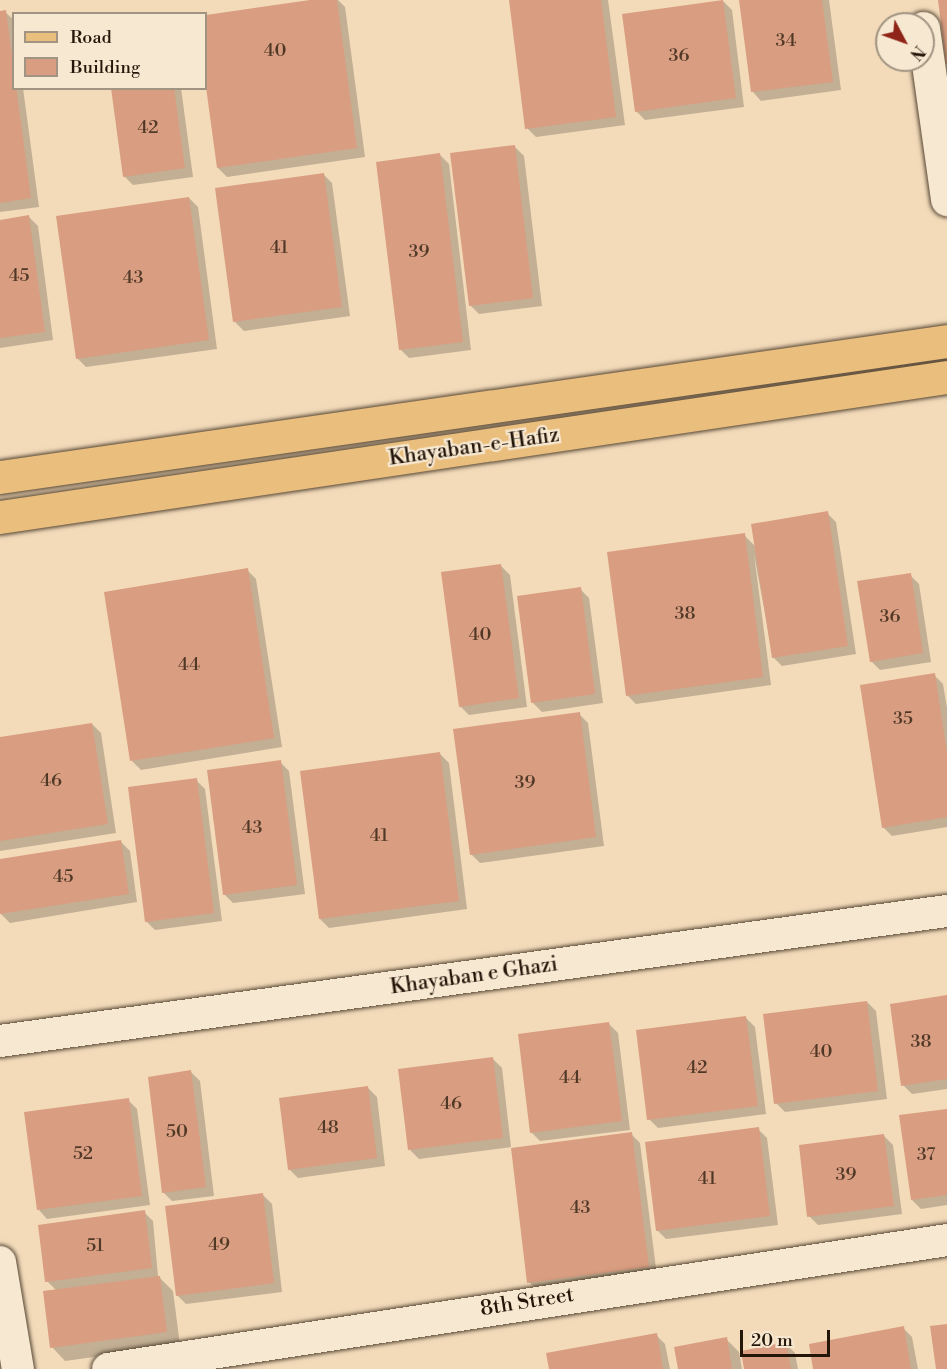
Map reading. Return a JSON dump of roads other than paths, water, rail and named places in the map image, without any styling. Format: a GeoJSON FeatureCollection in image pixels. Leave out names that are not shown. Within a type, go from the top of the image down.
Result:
{"type":"FeatureCollection","features":[{"type":"Feature","properties":{"kind":"main road"},"geometry":{"type":"LineString","coordinates":[[929,72],[947,199]]}},
{"type":"Feature","properties":{"kind":"main road","name":"Khayaban-e-Hafiz"},"geometry":{"type":"LineString","coordinates":[[0,477],[947,341]]}},
{"type":"Feature","properties":{"kind":"main road","name":"Khayaban-e-Hafiz"},"geometry":{"type":"LineString","coordinates":[[0,517],[947,377]]}},
{"type":"Feature","properties":{"kind":"street","name":"Khayaban e Ghazi"},"geometry":{"type":"LineString","coordinates":[[0,1041],[947,911]]}},
{"type":"Feature","properties":{"kind":"street","name":"8th Street"},"geometry":{"type":"LineString","coordinates":[[108,1369],[947,1240]]}},
{"type":"Feature","properties":{"kind":"street"},"geometry":{"type":"LineString","coordinates":[[0,1262],[18,1369]]}}]}
